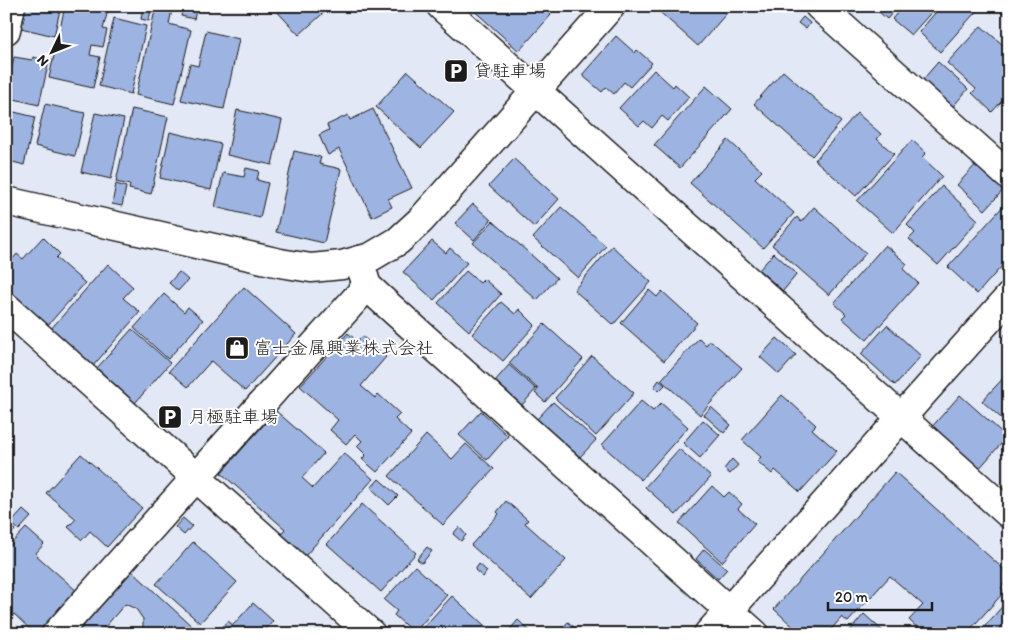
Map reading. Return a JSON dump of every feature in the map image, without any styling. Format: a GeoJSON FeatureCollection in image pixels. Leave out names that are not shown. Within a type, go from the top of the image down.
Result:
{"type":"FeatureCollection","features":[{"type":"Feature","properties":{"kind":"street"},"geometry":{"type":"LineString","coordinates":[[6,30],[12,6]]}},
{"type":"Feature","properties":{"kind":"street"},"geometry":{"type":"LineString","coordinates":[[441,6],[1009,514]]}},
{"type":"Feature","properties":{"kind":"street"},"geometry":{"type":"LineString","coordinates":[[6,201],[280,263],[311,268],[342,265],[371,257],[398,242],[421,220],[611,6]]}},
{"type":"Feature","properties":{"kind":"street"},"geometry":{"type":"LineString","coordinates":[[819,6],[1009,176]]}},
{"type":"Feature","properties":{"kind":"street"},"geometry":{"type":"LineString","coordinates":[[359,260],[367,286],[756,634]]}},
{"type":"Feature","properties":{"kind":"street"},"geometry":{"type":"LineString","coordinates":[[56,634],[367,286]]}},
{"type":"Feature","properties":{"kind":"street"},"geometry":{"type":"LineString","coordinates":[[708,634],[1009,297]]}},
{"type":"Feature","properties":{"kind":"street"},"geometry":{"type":"LineString","coordinates":[[6,307],[371,634]]}},
{"type":"Feature","properties":{"kind":"building"},"geometry":{"type":"Polygon","coordinates":[[[25,6],[61,6],[54,36],[21,28],[25,6]]]}},
{"type":"Feature","properties":{"kind":"building"},"geometry":{"type":"Polygon","coordinates":[[[65,6],[109,6],[103,29],[107,30],[103,47],[92,45],[90,55],[100,57],[93,88],[49,78],[65,6]]]}},
{"type":"Feature","properties":{"kind":"building"},"geometry":{"type":"Polygon","coordinates":[[[156,6],[172,10],[169,24],[191,30],[174,104],[136,95],[156,6]]]}},
{"type":"Feature","properties":{"kind":"building"},"geometry":{"type":"Polygon","coordinates":[[[183,6],[197,6],[194,19],[181,16],[183,6]]]}},
{"type":"Feature","properties":{"kind":"building"},"geometry":{"type":"Polygon","coordinates":[[[272,6],[331,6],[299,35],[272,6]]]}},
{"type":"Feature","properties":{"kind":"building"},"geometry":{"type":"Polygon","coordinates":[[[469,6],[542,6],[551,15],[519,51],[469,6]]]}},
{"type":"Feature","properties":{"kind":"building"},"geometry":{"type":"Polygon","coordinates":[[[653,6],[733,6],[698,46],[653,6]]]}},
{"type":"Feature","properties":{"kind":"building"},"geometry":{"type":"Polygon","coordinates":[[[872,6],[898,6],[887,19],[872,6]]]}},
{"type":"Feature","properties":{"kind":"building"},"geometry":{"type":"Polygon","coordinates":[[[903,6],[937,6],[911,35],[892,19],[903,6]]]}},
{"type":"Feature","properties":{"kind":"building"},"geometry":{"type":"Polygon","coordinates":[[[941,6],[981,6],[940,52],[919,32],[941,6]]]}},
{"type":"Feature","properties":{"kind":"building"},"geometry":{"type":"Polygon","coordinates":[[[995,6],[1009,6],[1009,18],[995,6]]]}},
{"type":"Feature","properties":{"kind":"building"},"geometry":{"type":"Polygon","coordinates":[[[143,7],[151,9],[149,21],[141,19],[143,7]]]}},
{"type":"Feature","properties":{"kind":"building"},"geometry":{"type":"Polygon","coordinates":[[[803,17],[810,23],[806,29],[798,23],[803,17]]]}},
{"type":"Feature","properties":{"kind":"building"},"geometry":{"type":"Polygon","coordinates":[[[114,18],[146,26],[131,94],[99,86],[114,18]]]}},
{"type":"Feature","properties":{"kind":"building"},"geometry":{"type":"Polygon","coordinates":[[[981,26],[1009,50],[1009,93],[992,112],[972,93],[976,89],[947,63],[981,26]]]}},
{"type":"Feature","properties":{"kind":"building"},"geometry":{"type":"Polygon","coordinates":[[[206,31],[239,39],[224,109],[181,100],[190,64],[198,66],[206,31]]]}},
{"type":"Feature","properties":{"kind":"building"},"geometry":{"type":"Polygon","coordinates":[[[616,36],[635,53],[637,50],[652,63],[630,87],[624,82],[614,94],[606,87],[602,92],[582,75],[616,36]]]}},
{"type":"Feature","properties":{"kind":"building"},"geometry":{"type":"Polygon","coordinates":[[[14,57],[32,60],[33,57],[49,61],[39,105],[6,97],[14,57]]]}},
{"type":"Feature","properties":{"kind":"building"},"geometry":{"type":"Polygon","coordinates":[[[938,62],[968,89],[950,110],[920,83],[938,62]]]}},
{"type":"Feature","properties":{"kind":"building"},"geometry":{"type":"Polygon","coordinates":[[[654,70],[673,87],[675,84],[689,97],[668,121],[662,116],[652,128],[644,121],[639,126],[619,108],[654,70]]]}},
{"type":"Feature","properties":{"kind":"building"},"geometry":{"type":"Polygon","coordinates":[[[408,71],[454,112],[421,148],[376,107],[408,71]]]}},
{"type":"Feature","properties":{"kind":"building"},"geometry":{"type":"Polygon","coordinates":[[[783,71],[841,122],[812,156],[754,104],[783,71]]]}},
{"type":"Feature","properties":{"kind":"building"},"geometry":{"type":"Polygon","coordinates":[[[706,86],[732,109],[680,168],[654,145],[706,86]]]}},
{"type":"Feature","properties":{"kind":"building"},"geometry":{"type":"Polygon","coordinates":[[[45,104],[85,113],[75,156],[35,146],[45,104]]]}},
{"type":"Feature","properties":{"kind":"building"},"geometry":{"type":"Polygon","coordinates":[[[132,109],[168,117],[151,194],[129,189],[130,185],[116,182],[132,109]]]}},
{"type":"Feature","properties":{"kind":"building"},"geometry":{"type":"Polygon","coordinates":[[[373,109],[412,188],[388,199],[392,207],[372,217],[339,149],[328,155],[319,135],[329,130],[327,125],[348,115],[350,120],[373,109]]]}},
{"type":"Feature","properties":{"kind":"building"},"geometry":{"type":"Polygon","coordinates":[[[6,110],[35,117],[24,165],[6,160],[6,110]]]}},
{"type":"Feature","properties":{"kind":"building"},"geometry":{"type":"Polygon","coordinates":[[[237,110],[282,120],[272,165],[227,155],[237,110]]]}},
{"type":"Feature","properties":{"kind":"building"},"geometry":{"type":"Polygon","coordinates":[[[95,113],[124,119],[111,179],[81,172],[95,113]]]}},
{"type":"Feature","properties":{"kind":"building"},"geometry":{"type":"Polygon","coordinates":[[[857,113],[881,134],[877,139],[894,154],[856,196],[815,160],[857,113]]]}},
{"type":"Feature","properties":{"kind":"building"},"geometry":{"type":"Polygon","coordinates":[[[170,132],[221,144],[211,190],[160,178],[170,132]]]}},
{"type":"Feature","properties":{"kind":"building"},"geometry":{"type":"Polygon","coordinates":[[[728,140],[762,171],[755,178],[794,213],[763,248],[690,183],[728,140]]]}},
{"type":"Feature","properties":{"kind":"building"},"geometry":{"type":"Polygon","coordinates":[[[912,140],[926,153],[922,157],[942,176],[893,233],[857,201],[912,140]]]}},
{"type":"Feature","properties":{"kind":"building"},"geometry":{"type":"Polygon","coordinates":[[[294,151],[321,157],[319,164],[341,169],[324,243],[276,232],[294,151]]]}},
{"type":"Feature","properties":{"kind":"building"},"geometry":{"type":"Polygon","coordinates":[[[514,159],[559,199],[534,227],[489,186],[514,159]]]}},
{"type":"Feature","properties":{"kind":"building"},"geometry":{"type":"Polygon","coordinates":[[[978,162],[1006,187],[985,210],[957,185],[978,162]]]}},
{"type":"Feature","properties":{"kind":"building"},"geometry":{"type":"Polygon","coordinates":[[[246,168],[259,171],[257,180],[268,183],[260,218],[215,207],[223,173],[244,177],[246,168]]]}},
{"type":"Feature","properties":{"kind":"building"},"geometry":{"type":"Polygon","coordinates":[[[116,184],[126,187],[122,206],[112,204],[116,184]]]}},
{"type":"Feature","properties":{"kind":"building"},"geometry":{"type":"Polygon","coordinates":[[[942,186],[978,220],[938,265],[909,239],[915,233],[907,225],[942,186]]]}},
{"type":"Feature","properties":{"kind":"building"},"geometry":{"type":"Polygon","coordinates":[[[1006,203],[1009,206],[1009,258],[977,294],[948,267],[1006,203]]]}},
{"type":"Feature","properties":{"kind":"building"},"geometry":{"type":"Polygon","coordinates":[[[473,204],[491,220],[474,240],[455,223],[473,204]]]}},
{"type":"Feature","properties":{"kind":"building"},"geometry":{"type":"Polygon","coordinates":[[[561,207],[606,246],[578,278],[533,238],[561,207]]]}},
{"type":"Feature","properties":{"kind":"building"},"geometry":{"type":"Polygon","coordinates":[[[814,207],[866,253],[829,295],[772,245],[797,217],[801,222],[814,207]]]}},
{"type":"Feature","properties":{"kind":"building"},"geometry":{"type":"Polygon","coordinates":[[[493,221],[557,278],[537,300],[473,243],[493,221]]]}},
{"type":"Feature","properties":{"kind":"building"},"geometry":{"type":"Polygon","coordinates":[[[43,237],[60,254],[56,258],[85,283],[48,325],[6,288],[6,266],[17,254],[23,259],[43,237]]]}},
{"type":"Feature","properties":{"kind":"building"},"geometry":{"type":"Polygon","coordinates":[[[432,241],[446,253],[450,248],[467,263],[434,300],[403,272],[432,241]]]}},
{"type":"Feature","properties":{"kind":"building"},"geometry":{"type":"Polygon","coordinates":[[[885,245],[907,264],[903,269],[918,283],[867,340],[842,318],[846,314],[834,303],[885,245]]]}},
{"type":"Feature","properties":{"kind":"building"},"geometry":{"type":"Polygon","coordinates":[[[612,246],[651,282],[613,325],[574,290],[612,246]]]}},
{"type":"Feature","properties":{"kind":"building"},"geometry":{"type":"Polygon","coordinates":[[[774,253],[797,274],[783,291],[759,270],[774,253]]]}},
{"type":"Feature","properties":{"kind":"building"},"geometry":{"type":"Polygon","coordinates":[[[108,264],[133,287],[123,298],[140,312],[92,367],[50,330],[108,264]]]}},
{"type":"Feature","properties":{"kind":"building"},"geometry":{"type":"Polygon","coordinates":[[[466,271],[480,283],[484,279],[501,294],[469,331],[438,303],[466,271]]]}},
{"type":"Feature","properties":{"kind":"building"},"geometry":{"type":"Polygon","coordinates":[[[179,272],[188,280],[178,291],[169,283],[179,272]]]}},
{"type":"Feature","properties":{"kind":"building","name":"富士金属興業株式会社"},"geometry":{"type":"Polygon","coordinates":[[[244,287],[296,334],[245,391],[211,361],[188,387],[169,371],[244,287]]]}},
{"type":"Feature","properties":{"kind":"building"},"geometry":{"type":"Polygon","coordinates":[[[649,290],[657,297],[662,291],[697,323],[664,361],[621,323],[649,290]]]}},
{"type":"Feature","properties":{"kind":"building"},"geometry":{"type":"Polygon","coordinates":[[[164,294],[184,312],[188,307],[203,320],[168,359],[134,328],[164,294]]]}},
{"type":"Feature","properties":{"kind":"building"},"geometry":{"type":"Polygon","coordinates":[[[501,302],[515,314],[519,309],[535,325],[503,361],[472,334],[501,302]]]}},
{"type":"Feature","properties":{"kind":"building"},"geometry":{"type":"Polygon","coordinates":[[[544,324],[583,359],[545,402],[535,393],[538,389],[509,363],[544,324]]]}},
{"type":"Feature","properties":{"kind":"building"},"geometry":{"type":"Polygon","coordinates":[[[887,325],[921,356],[895,385],[861,354],[887,325]]]}},
{"type":"Feature","properties":{"kind":"building"},"geometry":{"type":"Polygon","coordinates":[[[132,329],[170,363],[135,403],[97,368],[132,329]]]}},
{"type":"Feature","properties":{"kind":"building"},"geometry":{"type":"Polygon","coordinates":[[[1009,330],[1009,340],[1004,335],[1009,330]]]}},
{"type":"Feature","properties":{"kind":"building"},"geometry":{"type":"Polygon","coordinates":[[[348,333],[357,341],[362,336],[386,357],[361,386],[375,398],[378,394],[400,414],[395,419],[411,434],[377,472],[362,459],[366,455],[357,446],[362,441],[355,434],[346,444],[330,430],[338,420],[300,386],[348,333]]]}},
{"type":"Feature","properties":{"kind":"building"},"geometry":{"type":"Polygon","coordinates":[[[699,338],[706,345],[710,340],[742,368],[700,415],[661,380],[699,338]]]}},
{"type":"Feature","properties":{"kind":"building"},"geometry":{"type":"Polygon","coordinates":[[[777,338],[796,355],[779,374],[760,357],[777,338]]]}},
{"type":"Feature","properties":{"kind":"building"},"geometry":{"type":"Polygon","coordinates":[[[592,356],[634,393],[596,436],[555,398],[592,356]]]}},
{"type":"Feature","properties":{"kind":"building"},"geometry":{"type":"Polygon","coordinates":[[[509,365],[536,389],[522,405],[495,381],[509,365]]]}},
{"type":"Feature","properties":{"kind":"building"},"geometry":{"type":"Polygon","coordinates":[[[1009,372],[1009,425],[982,401],[1009,372]]]}},
{"type":"Feature","properties":{"kind":"building"},"geometry":{"type":"Polygon","coordinates":[[[659,380],[665,385],[659,391],[654,387],[659,380]]]}},
{"type":"Feature","properties":{"kind":"building"},"geometry":{"type":"Polygon","coordinates":[[[782,395],[816,425],[812,429],[837,451],[800,492],[775,470],[772,474],[757,461],[761,457],[742,440],[782,395]]]}},
{"type":"Feature","properties":{"kind":"building"},"geometry":{"type":"Polygon","coordinates":[[[960,395],[1007,437],[977,471],[930,429],[960,395]]]}},
{"type":"Feature","properties":{"kind":"building"},"geometry":{"type":"Polygon","coordinates":[[[641,401],[653,411],[661,403],[688,427],[641,480],[602,445],[641,401]]]}},
{"type":"Feature","properties":{"kind":"building"},"geometry":{"type":"Polygon","coordinates":[[[553,402],[596,440],[580,457],[537,419],[553,402]]]}},
{"type":"Feature","properties":{"kind":"building"},"geometry":{"type":"Polygon","coordinates":[[[711,407],[731,425],[724,433],[704,415],[711,407]]]}},
{"type":"Feature","properties":{"kind":"building"},"geometry":{"type":"Polygon","coordinates":[[[276,411],[324,453],[302,478],[313,488],[344,453],[373,479],[305,556],[281,534],[285,529],[221,473],[276,411]]]}},
{"type":"Feature","properties":{"kind":"building"},"geometry":{"type":"Polygon","coordinates":[[[481,411],[508,436],[487,460],[459,435],[481,411]]]}},
{"type":"Feature","properties":{"kind":"building"},"geometry":{"type":"Polygon","coordinates":[[[703,420],[720,435],[700,458],[683,443],[703,420]]]}},
{"type":"Feature","properties":{"kind":"building"},"geometry":{"type":"Polygon","coordinates":[[[426,435],[452,459],[466,444],[494,469],[443,525],[389,476],[426,435]]]}},
{"type":"Feature","properties":{"kind":"building"},"geometry":{"type":"Polygon","coordinates":[[[679,449],[711,477],[676,515],[645,487],[679,449]]]}},
{"type":"Feature","properties":{"kind":"building"},"geometry":{"type":"Polygon","coordinates":[[[81,454],[142,508],[107,547],[90,531],[82,540],[68,527],[76,519],[46,493],[81,454]]]}},
{"type":"Feature","properties":{"kind":"building"},"geometry":{"type":"Polygon","coordinates":[[[732,459],[738,465],[730,474],[724,469],[732,459]]]}},
{"type":"Feature","properties":{"kind":"building"},"geometry":{"type":"Polygon","coordinates":[[[895,472],[1009,574],[1009,578],[1001,588],[1005,591],[967,633],[964,629],[959,634],[924,634],[909,620],[923,605],[890,576],[848,622],[842,617],[827,634],[801,634],[774,609],[895,472]]]}},
{"type":"Feature","properties":{"kind":"building"},"geometry":{"type":"Polygon","coordinates":[[[379,479],[398,496],[389,505],[371,488],[379,479]]]}},
{"type":"Feature","properties":{"kind":"building"},"geometry":{"type":"Polygon","coordinates":[[[712,486],[724,497],[729,492],[742,504],[738,509],[755,524],[722,562],[679,523],[712,486]]]}},
{"type":"Feature","properties":{"kind":"building"},"geometry":{"type":"Polygon","coordinates":[[[506,501],[528,520],[525,523],[566,560],[531,599],[471,545],[499,514],[497,512],[506,501]]]}},
{"type":"Feature","properties":{"kind":"building"},"geometry":{"type":"Polygon","coordinates":[[[362,504],[416,553],[381,592],[327,544],[362,504]]]}},
{"type":"Feature","properties":{"kind":"building"},"geometry":{"type":"Polygon","coordinates":[[[23,510],[31,517],[19,530],[11,523],[23,510]]]}},
{"type":"Feature","properties":{"kind":"building"},"geometry":{"type":"Polygon","coordinates":[[[183,518],[192,526],[184,535],[175,527],[183,518]]]}},
{"type":"Feature","properties":{"kind":"building"},"geometry":{"type":"Polygon","coordinates":[[[10,526],[15,530],[7,539],[6,529],[10,526]]]}},
{"type":"Feature","properties":{"kind":"building"},"geometry":{"type":"Polygon","coordinates":[[[459,527],[466,535],[461,541],[453,534],[459,527]]]}},
{"type":"Feature","properties":{"kind":"building"},"geometry":{"type":"Polygon","coordinates":[[[26,528],[44,544],[35,554],[78,592],[40,634],[35,634],[14,614],[9,620],[6,618],[6,542],[10,545],[26,528]]]}},
{"type":"Feature","properties":{"kind":"building"},"geometry":{"type":"Polygon","coordinates":[[[193,542],[237,582],[200,623],[156,584],[193,542]]]}},
{"type":"Feature","properties":{"kind":"building"},"geometry":{"type":"Polygon","coordinates":[[[427,547],[432,551],[422,563],[417,559],[427,547]]]}},
{"type":"Feature","properties":{"kind":"building"},"geometry":{"type":"Polygon","coordinates":[[[704,549],[727,569],[718,579],[696,559],[704,549]]]}},
{"type":"Feature","properties":{"kind":"building"},"geometry":{"type":"Polygon","coordinates":[[[479,564],[487,571],[483,577],[475,570],[479,564]]]}},
{"type":"Feature","properties":{"kind":"building"},"geometry":{"type":"Polygon","coordinates":[[[415,566],[447,595],[414,633],[394,615],[397,611],[384,600],[415,566]]]}},
{"type":"Feature","properties":{"kind":"building"},"geometry":{"type":"Polygon","coordinates":[[[132,571],[196,630],[192,634],[143,634],[143,619],[136,609],[125,604],[99,634],[76,634],[132,571]]]}},
{"type":"Feature","properties":{"kind":"building"},"geometry":{"type":"Polygon","coordinates":[[[452,596],[494,634],[426,634],[421,630],[452,596]]]}},
{"type":"Feature","properties":{"kind":"building"},"geometry":{"type":"Polygon","coordinates":[[[1007,601],[1009,602],[1009,634],[978,634],[1007,601]]]}},
{"type":"Feature","properties":{"kind":"building"},"geometry":{"type":"Polygon","coordinates":[[[253,603],[273,621],[262,634],[216,634],[228,621],[233,625],[253,603]]]}},
{"type":"Feature","properties":{"kind":"building"},"geometry":{"type":"Polygon","coordinates":[[[864,614],[886,634],[847,634],[864,614]]]}},
{"type":"Feature","properties":{"kind":"building"},"geometry":{"type":"Polygon","coordinates":[[[518,620],[533,634],[506,634],[518,620]]]}},
{"type":"Feature","properties":{"kind":"building"},"geometry":{"type":"Polygon","coordinates":[[[568,622],[582,634],[557,634],[568,622]]]}},
{"type":"Feature","properties":{"kind":"place","name":"貸駐車場"},"geometry":{"type":"Point","coordinates":[456,71]}},
{"type":"Feature","properties":{"kind":"place","name":"富士金属興業株式会社"},"geometry":{"type":"Point","coordinates":[237,348]}},
{"type":"Feature","properties":{"kind":"place","name":"月極駐車場"},"geometry":{"type":"Point","coordinates":[170,417]}}]}
